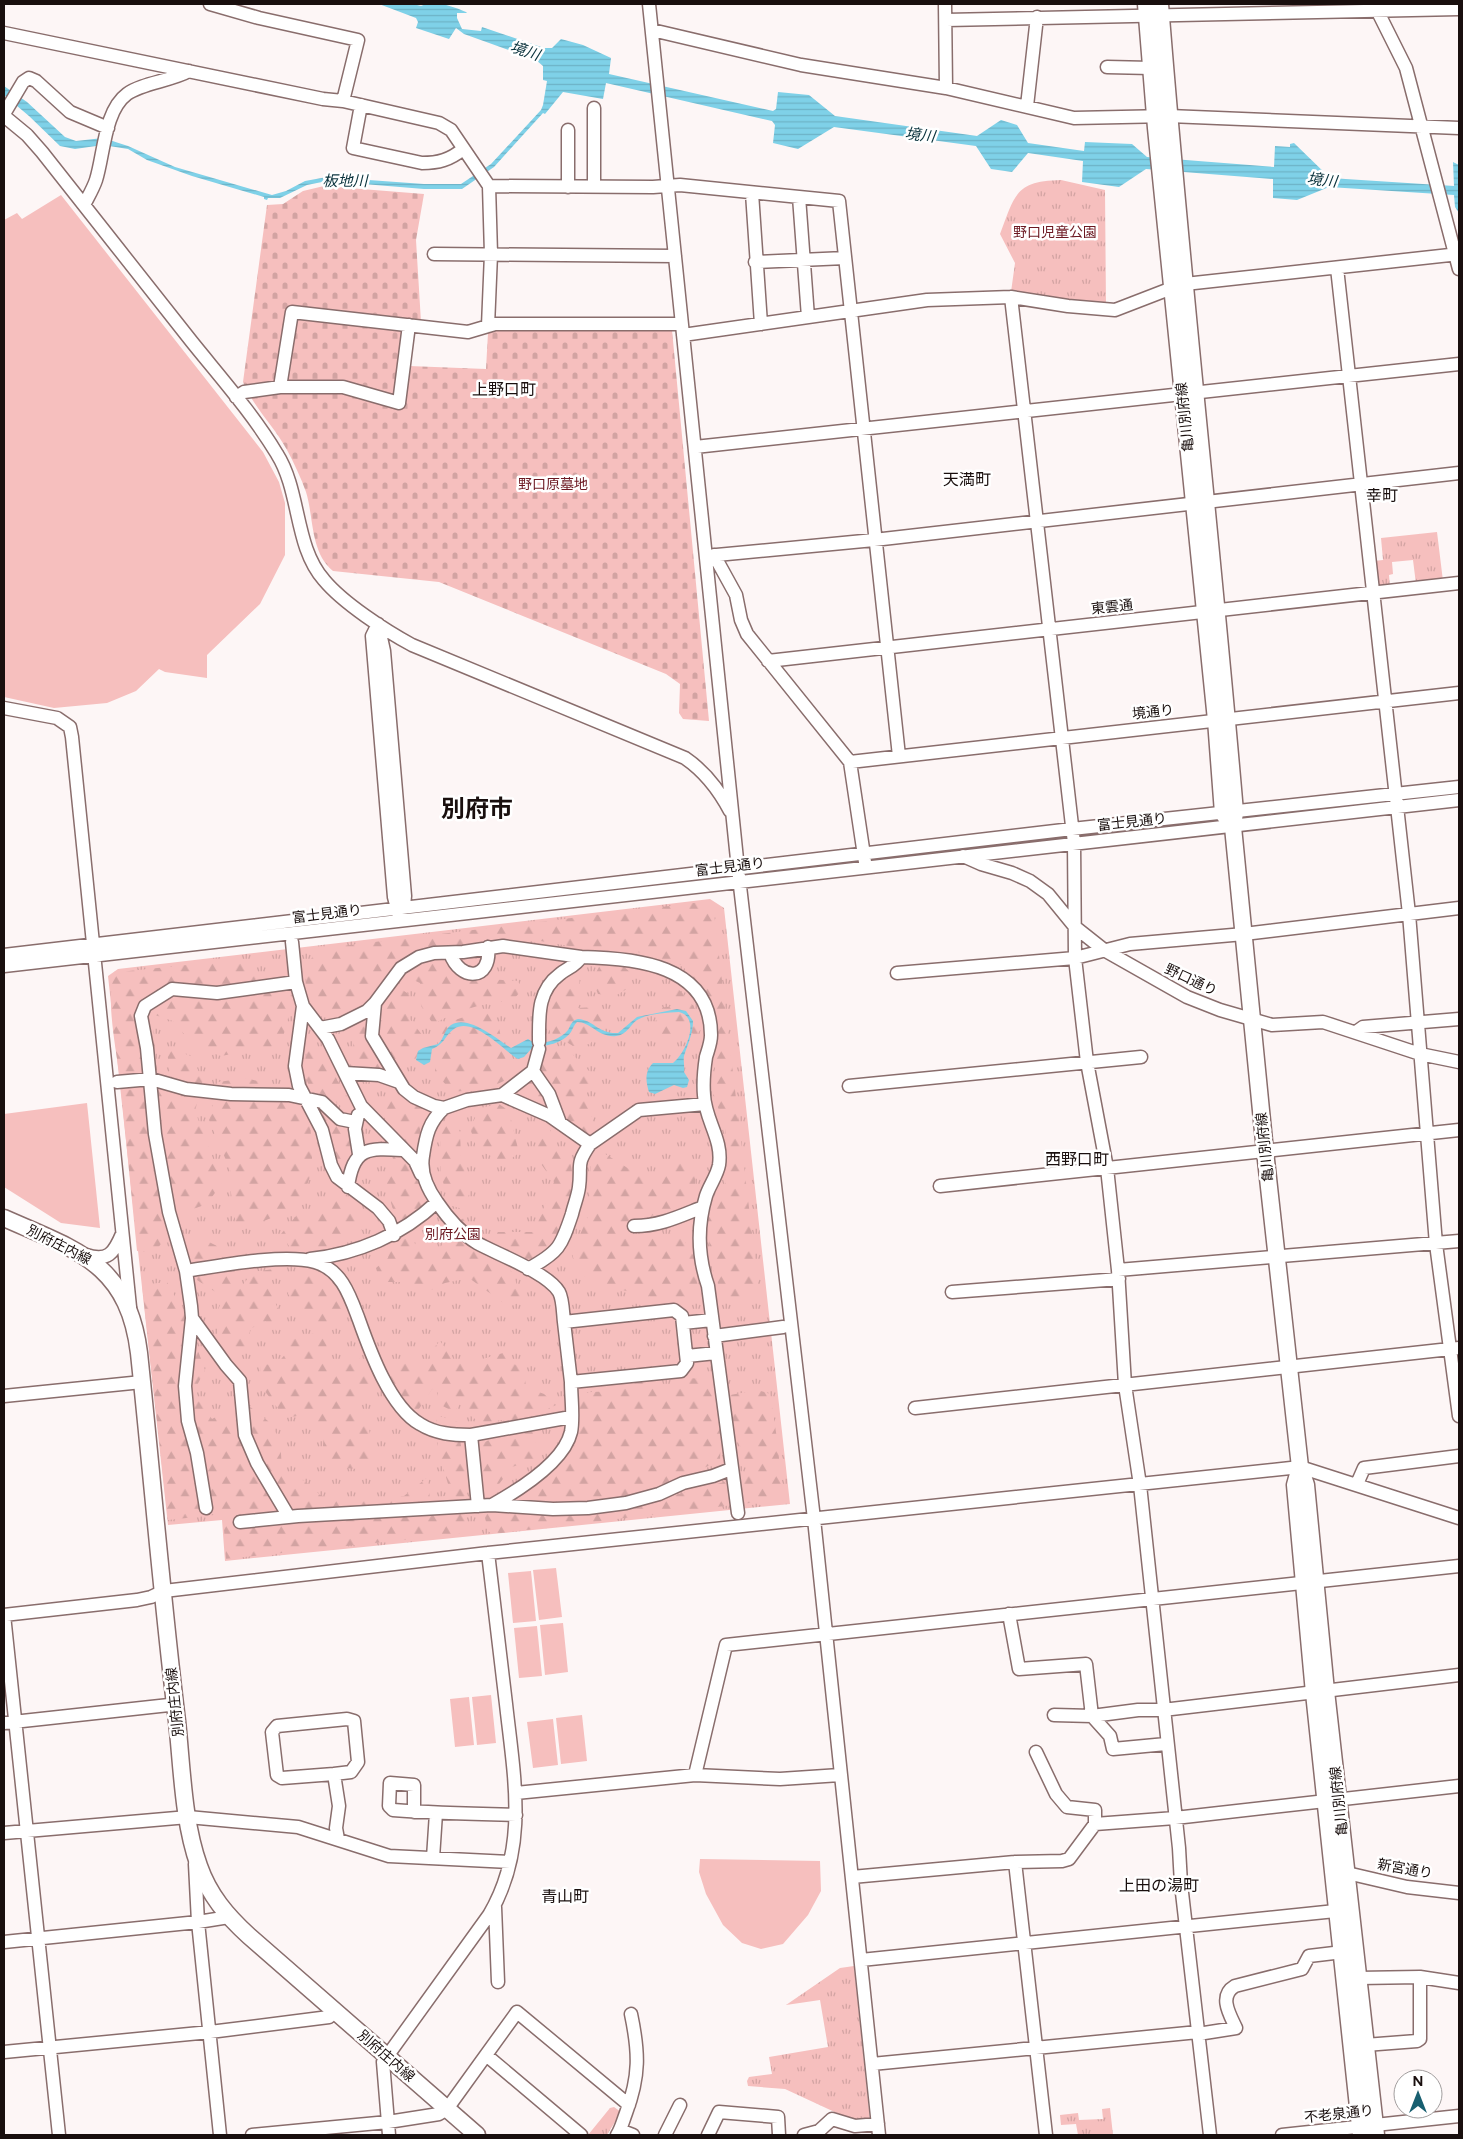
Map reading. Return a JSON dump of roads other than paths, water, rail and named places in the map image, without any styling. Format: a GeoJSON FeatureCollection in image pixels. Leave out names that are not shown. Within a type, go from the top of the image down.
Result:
{"type":"FeatureCollection","features":[{"type":"Feature","properties":{"kind":"main road","name":"亀川別府線"},"geometry":{"type":"LineString","coordinates":[[1153,10],[1151,68],[1162,123]]}},
{"type":"Feature","properties":{"kind":"main road","name":"亀川別府線"},"geometry":{"type":"LineString","coordinates":[[1153,10],[1162,123],[1230,817],[1300,1467],[1306,1485],[1310,1582],[1320,1692],[1368,2130]]}},
{"type":"Feature","properties":{"kind":"main road","name":"別府庄内線"},"geometry":{"type":"LineString","coordinates":[[4,1218],[79,1252],[107,1274],[122,1295],[131,1314],[138,1344],[172,1683],[188,1817],[195,1852],[210,1890],[229,1917],[477,2135]]}},
{"type":"Feature","properties":{"kind":"main road","name":"亀川別府線"},"geometry":{"type":"LineString","coordinates":[[1332,1800],[1346,1873],[1344,1910]]}},
{"type":"Feature","properties":{"kind":"main road","name":"亀川別府線"},"geometry":{"type":"LineString","coordinates":[[1349,1952],[1358,1978],[1365,2045],[1368,2130]]}},
{"type":"Feature","properties":{"kind":"street"},"geometry":{"type":"LineString","coordinates":[[210,4],[259,18],[358,40],[343,101]]}},
{"type":"Feature","properties":{"kind":"street"},"geometry":{"type":"LineString","coordinates":[[648,4],[695,447],[710,555],[733,820],[814,1519],[879,2130],[855,2126],[832,2119],[819,2131],[804,2135]]}},
{"type":"Feature","properties":{"kind":"street"},"geometry":{"type":"LineString","coordinates":[[945,4],[946,88]]}},
{"type":"Feature","properties":{"kind":"street"},"geometry":{"type":"LineString","coordinates":[[946,20],[1153,10],[1375,7],[1459,8]]}},
{"type":"Feature","properties":{"kind":"street"},"geometry":{"type":"LineString","coordinates":[[1375,7],[1406,68],[1457,254],[1459,269]]}},
{"type":"Feature","properties":{"kind":"street"},"geometry":{"type":"LineString","coordinates":[[1027,106],[1037,17]]}},
{"type":"Feature","properties":{"kind":"street"},"geometry":{"type":"LineString","coordinates":[[652,30],[801,65],[946,88],[1074,118],[1162,123],[1459,128]]}},
{"type":"Feature","properties":{"kind":"street"},"geometry":{"type":"LineString","coordinates":[[4,33],[323,99],[362,105],[439,123],[451,130],[488,184],[491,254],[488,326]]}},
{"type":"Feature","properties":{"kind":"street"},"geometry":{"type":"LineString","coordinates":[[1107,67],[1151,68]]}},
{"type":"Feature","properties":{"kind":"street"},"geometry":{"type":"LineString","coordinates":[[84,205],[96,181],[114,111],[126,95],[178,78],[189,71]]}},
{"type":"Feature","properties":{"kind":"street"},"geometry":{"type":"LineString","coordinates":[[107,133],[70,112],[33,80],[26,79],[5,113],[32,141],[84,205],[236,397],[278,454],[291,486],[306,546],[317,570],[336,593],[378,624],[412,645],[685,758],[697,767],[714,785],[725,802],[733,820]]}},
{"type":"Feature","properties":{"kind":"street"},"geometry":{"type":"LineString","coordinates":[[362,105],[353,148],[422,163],[443,161],[463,149]]}},
{"type":"Feature","properties":{"kind":"street"},"geometry":{"type":"LineString","coordinates":[[594,108],[594,186]]}},
{"type":"Feature","properties":{"kind":"street"},"geometry":{"type":"LineString","coordinates":[[568,130],[568,186]]}},
{"type":"Feature","properties":{"kind":"street"},"geometry":{"type":"LineString","coordinates":[[488,184],[568,186],[680,185],[839,201],[862,429],[899,756]]}},
{"type":"Feature","properties":{"kind":"street"},"geometry":{"type":"LineString","coordinates":[[752,193],[755,262],[761,324]]}},
{"type":"Feature","properties":{"kind":"street"},"geometry":{"type":"LineString","coordinates":[[799,197],[808,317]]}},
{"type":"Feature","properties":{"kind":"street"},"geometry":{"type":"LineString","coordinates":[[434,254],[675,256]]}},
{"type":"Feature","properties":{"kind":"street"},"geometry":{"type":"LineString","coordinates":[[280,387],[292,312],[468,332],[495,324],[683,329],[761,324],[927,300],[1011,297],[1076,307],[1115,310],[1178,286],[1457,254]]}},
{"type":"Feature","properties":{"kind":"street"},"geometry":{"type":"LineString","coordinates":[[755,262],[845,258]]}},
{"type":"Feature","properties":{"kind":"street"},"geometry":{"type":"LineString","coordinates":[[1337,268],[1409,914],[1436,1244],[1455,1349],[1459,1416]]}},
{"type":"Feature","properties":{"kind":"street"},"geometry":{"type":"LineString","coordinates":[[1011,297],[1074,843],[1075,958],[1088,1062],[1107,1168],[1119,1274],[1125,1385],[1140,1485],[1166,1744],[1210,2135]]}},
{"type":"Feature","properties":{"kind":"street"},"geometry":{"type":"LineString","coordinates":[[236,397],[244,392],[280,387],[343,386],[399,403],[409,325]]}},
{"type":"Feature","properties":{"kind":"street"},"geometry":{"type":"LineString","coordinates":[[695,447],[1459,364]]}},
{"type":"Feature","properties":{"kind":"street"},"geometry":{"type":"LineString","coordinates":[[710,555],[874,540],[1459,473]]}},
{"type":"Feature","properties":{"kind":"street"},"geometry":{"type":"LineString","coordinates":[[710,555],[736,595],[741,620],[747,634],[850,762],[865,861],[947,844],[1072,830],[1230,817]]}},
{"type":"Feature","properties":{"kind":"street","name":"東雲通"},"geometry":{"type":"LineString","coordinates":[[768,661],[1459,583]]}},
{"type":"Feature","properties":{"kind":"street"},"geometry":{"type":"LineString","coordinates":[[378,624],[385,662],[401,913]]}},
{"type":"Feature","properties":{"kind":"street"},"geometry":{"type":"LineString","coordinates":[[378,624],[372,636],[394,897],[401,913]]}},
{"type":"Feature","properties":{"kind":"street"},"geometry":{"type":"LineString","coordinates":[[385,662],[388,653],[397,646],[412,645]]}},
{"type":"Feature","properties":{"kind":"street","name":"境通り"},"geometry":{"type":"LineString","coordinates":[[850,762],[1459,693]]}},
{"type":"Feature","properties":{"kind":"street"},"geometry":{"type":"LineString","coordinates":[[4,708],[57,718],[70,727],[95,950],[131,1314]]}},
{"type":"Feature","properties":{"kind":"street","name":"富士見通り"},"geometry":{"type":"LineString","coordinates":[[1230,817],[1397,800],[1459,787]]}},
{"type":"Feature","properties":{"kind":"street","name":"富士見通り"},"geometry":{"type":"LineString","coordinates":[[4,966],[95,950],[401,913],[865,861],[962,856],[1074,843],[1274,808],[1397,800],[1459,800]]}},
{"type":"Feature","properties":{"kind":"street","name":"野口通り"},"geometry":{"type":"LineString","coordinates":[[947,844],[962,856],[1030,881],[1048,894],[1075,927],[1104,950],[1187,997],[1220,1010],[1272,1025],[1323,1022],[1356,1032],[1386,1045],[1459,1062]]}},
{"type":"Feature","properties":{"kind":"street"},"geometry":{"type":"LineString","coordinates":[[897,973],[1075,958],[1130,944],[1244,934],[1459,908]]}},
{"type":"Feature","properties":{"kind":"street"},"geometry":{"type":"LineString","coordinates":[[292,942],[296,982],[303,1006],[320,1028],[346,1073],[361,1106],[415,1162],[437,1202],[468,1237],[543,1278],[559,1292],[571,1382],[570,1436],[551,1461],[519,1488],[492,1504]]}},
{"type":"Feature","properties":{"kind":"street"},"geometry":{"type":"LineString","coordinates":[[320,1028],[355,1019],[375,1003],[396,974],[407,964],[426,955],[488,947],[503,946],[581,957],[626,959],[658,966],[674,972],[692,988],[704,1005],[710,1025],[710,1042],[703,1087],[705,1104],[719,1146],[720,1160],[703,1207],[699,1246],[702,1268],[708,1286],[738,1513]]}},
{"type":"Feature","properties":{"kind":"street"},"geometry":{"type":"LineString","coordinates":[[450,953],[453,962],[461,971],[475,973],[480,972],[487,965],[489,958],[488,947]]}},
{"type":"Feature","properties":{"kind":"street"},"geometry":{"type":"LineString","coordinates":[[4,955],[95,950]]}},
{"type":"Feature","properties":{"kind":"street"},"geometry":{"type":"LineString","coordinates":[[424,1179],[422,1160],[425,1139],[433,1118],[444,1108],[467,1100],[502,1095],[533,1071],[539,1046],[540,1009],[544,992],[555,978],[576,964],[581,957]]}},
{"type":"Feature","properties":{"kind":"street"},"geometry":{"type":"LineString","coordinates":[[206,1508],[197,1453],[188,1421],[185,1386],[192,1318],[186,1271],[169,1212],[155,1134],[151,1079],[141,1016],[145,1006],[165,992],[179,989],[217,993],[296,982]]}},
{"type":"Feature","properties":{"kind":"street"},"geometry":{"type":"LineString","coordinates":[[375,1003],[372,1036],[399,1082],[404,1089],[414,1096],[434,1106],[444,1108]]}},
{"type":"Feature","properties":{"kind":"street"},"geometry":{"type":"LineString","coordinates":[[303,1006],[295,1072],[299,1086],[322,1130],[331,1165],[337,1177],[378,1208],[389,1221],[394,1235]]}},
{"type":"Feature","properties":{"kind":"street"},"geometry":{"type":"LineString","coordinates":[[1356,1032],[1363,1027],[1459,1019]]}},
{"type":"Feature","properties":{"kind":"street"},"geometry":{"type":"LineString","coordinates":[[848,1086],[1141,1057]]}},
{"type":"Feature","properties":{"kind":"street"},"geometry":{"type":"LineString","coordinates":[[533,1071],[549,1094],[560,1123]]}},
{"type":"Feature","properties":{"kind":"street"},"geometry":{"type":"LineString","coordinates":[[346,1073],[379,1075],[399,1082]]}},
{"type":"Feature","properties":{"kind":"street"},"geometry":{"type":"LineString","coordinates":[[117,1082],[151,1079],[186,1089],[231,1094],[289,1095],[322,1102],[340,1119],[355,1122]]}},
{"type":"Feature","properties":{"kind":"street"},"geometry":{"type":"LineString","coordinates":[[502,1095],[538,1110],[590,1144]]}},
{"type":"Feature","properties":{"kind":"street"},"geometry":{"type":"LineString","coordinates":[[528,1270],[550,1257],[563,1242],[579,1189],[578,1168],[581,1157],[590,1144],[640,1110],[705,1104]]}},
{"type":"Feature","properties":{"kind":"street"},"geometry":{"type":"LineString","coordinates":[[359,1154],[355,1122],[361,1106]]}},
{"type":"Feature","properties":{"kind":"street"},"geometry":{"type":"LineString","coordinates":[[940,1186],[1459,1130]]}},
{"type":"Feature","properties":{"kind":"street"},"geometry":{"type":"LineString","coordinates":[[348,1187],[353,1163],[359,1154],[365,1150],[376,1148],[403,1150]]}},
{"type":"Feature","properties":{"kind":"street"},"geometry":{"type":"LineString","coordinates":[[186,1271],[267,1260],[302,1260],[344,1254],[394,1235],[419,1219],[437,1202]]}},
{"type":"Feature","properties":{"kind":"street"},"geometry":{"type":"LineString","coordinates":[[634,1226],[651,1226],[663,1223],[703,1207]]}},
{"type":"Feature","properties":{"kind":"street"},"geometry":{"type":"LineString","coordinates":[[79,1252],[96,1258],[105,1256],[117,1247],[123,1230]]}},
{"type":"Feature","properties":{"kind":"street"},"geometry":{"type":"LineString","coordinates":[[952,1292],[1277,1257],[1459,1242]]}},
{"type":"Feature","properties":{"kind":"street"},"geometry":{"type":"LineString","coordinates":[[302,1260],[319,1264],[343,1281],[379,1369],[407,1413],[418,1423],[443,1434],[471,1435],[571,1417]]}},
{"type":"Feature","properties":{"kind":"street"},"geometry":{"type":"LineString","coordinates":[[564,1322],[674,1310],[682,1316],[687,1356],[687,1363],[681,1371],[571,1382]]}},
{"type":"Feature","properties":{"kind":"street"},"geometry":{"type":"LineString","coordinates":[[192,1318],[240,1381],[245,1436],[256,1463],[289,1517]]}},
{"type":"Feature","properties":{"kind":"street"},"geometry":{"type":"LineString","coordinates":[[683,1323],[712,1320]]}},
{"type":"Feature","properties":{"kind":"street"},"geometry":{"type":"LineString","coordinates":[[714,1336],[783,1327]]}},
{"type":"Feature","properties":{"kind":"street"},"geometry":{"type":"LineString","coordinates":[[915,1408],[1455,1349]]}},
{"type":"Feature","properties":{"kind":"street"},"geometry":{"type":"LineString","coordinates":[[687,1356],[716,1353]]}},
{"type":"Feature","properties":{"kind":"street"},"geometry":{"type":"LineString","coordinates":[[4,1396],[142,1382]]}},
{"type":"Feature","properties":{"kind":"street"},"geometry":{"type":"LineString","coordinates":[[471,1435],[478,1506]]}},
{"type":"Feature","properties":{"kind":"street"},"geometry":{"type":"LineString","coordinates":[[1357,1484],[1364,1468],[1459,1456]]}},
{"type":"Feature","properties":{"kind":"street"},"geometry":{"type":"LineString","coordinates":[[60,2135],[27,1830],[10,1722],[4,1615],[151,1598],[164,1591],[488,1554],[1300,1467],[1459,1518]]}},
{"type":"Feature","properties":{"kind":"street"},"geometry":{"type":"LineString","coordinates":[[240,1522],[492,1504],[571,1509],[626,1503],[658,1494],[683,1483],[713,1476],[732,1469]]}},
{"type":"Feature","properties":{"kind":"street"},"geometry":{"type":"LineString","coordinates":[[390,2135],[382,2066],[495,1906],[514,1847],[516,1793],[488,1554]]}},
{"type":"Feature","properties":{"kind":"street"},"geometry":{"type":"LineString","coordinates":[[694,1775],[726,1645],[826,1636],[1009,1614],[1459,1566]]}},
{"type":"Feature","properties":{"kind":"street"},"geometry":{"type":"LineString","coordinates":[[1009,1614],[1019,1669],[1086,1664],[1092,1716],[1110,1736],[1113,1749],[1166,1744]]}},
{"type":"Feature","properties":{"kind":"street"},"geometry":{"type":"LineString","coordinates":[[1054,1715],[1092,1716],[1163,1710],[1459,1676]]}},
{"type":"Feature","properties":{"kind":"street"},"geometry":{"type":"LineString","coordinates":[[10,1722],[169,1705]]}},
{"type":"Feature","properties":{"kind":"street"},"geometry":{"type":"LineString","coordinates":[[347,1719],[354,1721],[358,1762],[351,1772],[334,1774],[282,1778],[277,1775],[272,1732],[277,1726],[347,1719]]}},
{"type":"Feature","properties":{"kind":"street"},"geometry":{"type":"LineString","coordinates":[[852,1878],[1015,1862],[1062,1861],[1069,1859],[1095,1824],[1095,1810],[1067,1807],[1056,1794],[1036,1752]]}},
{"type":"Feature","properties":{"kind":"street"},"geometry":{"type":"LineString","coordinates":[[334,1774],[339,1806],[336,1828],[338,1839]]}},
{"type":"Feature","properties":{"kind":"street"},"geometry":{"type":"LineString","coordinates":[[516,1793],[694,1775],[780,1779],[840,1775]]}},
{"type":"Feature","properties":{"kind":"street"},"geometry":{"type":"LineString","coordinates":[[1095,1824],[1175,1818],[1459,1786]]}},
{"type":"Feature","properties":{"kind":"street"},"geometry":{"type":"LineString","coordinates":[[414,1812],[516,1815]]}},
{"type":"Feature","properties":{"kind":"street"},"geometry":{"type":"LineString","coordinates":[[433,1858],[436,1813]]}},
{"type":"Feature","properties":{"kind":"street"},"geometry":{"type":"LineString","coordinates":[[4,1832],[188,1817],[298,1827],[388,1856],[510,1862]]}},
{"type":"Feature","properties":{"kind":"street"},"geometry":{"type":"LineString","coordinates":[[195,1852],[198,1922],[220,2135]]}},
{"type":"Feature","properties":{"kind":"street"},"geometry":{"type":"LineString","coordinates":[[1015,1862],[1046,2135]]}},
{"type":"Feature","properties":{"kind":"street","name":"新宮通り"},"geometry":{"type":"LineString","coordinates":[[1346,1873],[1407,1887],[1459,1893]]}},
{"type":"Feature","properties":{"kind":"street"},"geometry":{"type":"LineString","coordinates":[[495,1906],[498,1982]]}},
{"type":"Feature","properties":{"kind":"street"},"geometry":{"type":"LineString","coordinates":[[861,1960],[1344,1910]]}},
{"type":"Feature","properties":{"kind":"street"},"geometry":{"type":"LineString","coordinates":[[4,1942],[198,1922],[229,1917]]}},
{"type":"Feature","properties":{"kind":"street"},"geometry":{"type":"LineString","coordinates":[[872,2064],[1236,2028],[1229,2012],[1226,1998],[1230,1989],[1235,1986],[1302,1969],[1309,1956],[1349,1952]]}},
{"type":"Feature","properties":{"kind":"street"},"geometry":{"type":"LineString","coordinates":[[1358,1978],[1420,1977],[1459,1983]]}},
{"type":"Feature","properties":{"kind":"street"},"geometry":{"type":"LineString","coordinates":[[1365,2045],[1418,2041],[1420,2039],[1420,1977]]}},
{"type":"Feature","properties":{"kind":"street"},"geometry":{"type":"LineString","coordinates":[[4,2052],[210,2032],[329,2017],[335,2011]]}},
{"type":"Feature","properties":{"kind":"street"},"geometry":{"type":"LineString","coordinates":[[252,2135],[388,2122],[439,2114],[447,2109],[517,2012],[629,2105]]}},
{"type":"Feature","properties":{"kind":"street"},"geometry":{"type":"LineString","coordinates":[[631,2014],[636,2039],[638,2073],[619,2132],[633,2135]]}},
{"type":"Feature","properties":{"kind":"street"},"geometry":{"type":"LineString","coordinates":[[486,2055],[581,2135]]}},
{"type":"Feature","properties":{"kind":"street"},"geometry":{"type":"LineString","coordinates":[[665,2135],[680,2104]]}},
{"type":"Feature","properties":{"kind":"street"},"geometry":{"type":"LineString","coordinates":[[708,2135],[719,2112],[778,2117],[779,2135]]}},
{"type":"Feature","properties":{"kind":"street","name":"不老泉通り"},"geometry":{"type":"LineString","coordinates":[[1282,2135],[1368,2130],[1459,2116]]}},
{"type":"Feature","properties":{"kind":"water"},"geometry":{"type":"Polygon","coordinates":[[[379,4],[413,4],[421,6],[438,4],[449,6],[467,13],[457,13],[462,29],[481,31],[482,27],[544,48],[552,48],[561,39],[583,45],[611,58],[609,74],[773,111],[776,109],[778,92],[809,95],[835,116],[977,136],[1001,120],[1017,125],[1028,143],[1084,151],[1085,142],[1132,144],[1147,157],[1274,167],[1275,146],[1290,147],[1290,144],[1294,143],[1330,178],[1454,186],[1453,162],[1459,165],[1459,213],[1455,207],[1454,195],[1329,187],[1297,200],[1273,198],[1273,179],[1146,169],[1119,187],[1082,182],[1083,161],[1028,153],[1012,172],[991,169],[976,146],[834,127],[798,149],[773,143],[775,125],[772,121],[606,83],[603,99],[563,92],[545,114],[543,113],[494,167],[462,189],[424,189],[327,181],[307,185],[280,198],[268,198],[267,200],[264,197],[192,176],[147,160],[128,149],[103,145],[75,149],[60,146],[4,95],[4,86],[27,102],[65,137],[76,141],[103,138],[128,146],[175,167],[272,195],[286,191],[305,181],[327,177],[424,184],[461,184],[491,164],[541,110],[547,81],[543,80],[543,66],[536,60],[464,34],[456,28],[449,39],[416,28],[418,22],[416,18],[379,4]]]}},
{"type":"Feature","properties":{"kind":"water"},"geometry":{"type":"Polygon","coordinates":[[[677,1009],[686,1011],[693,1021],[684,1058],[684,1072],[689,1080],[687,1087],[683,1088],[674,1085],[655,1094],[649,1092],[647,1085],[646,1077],[650,1066],[653,1063],[673,1063],[682,1052],[689,1036],[689,1021],[686,1016],[679,1012],[647,1016],[637,1020],[623,1034],[616,1036],[605,1035],[587,1024],[577,1022],[571,1032],[563,1039],[548,1045],[533,1047],[524,1057],[518,1059],[479,1030],[462,1026],[454,1029],[440,1045],[432,1049],[430,1062],[424,1065],[416,1060],[418,1051],[438,1044],[449,1027],[458,1022],[474,1025],[511,1048],[528,1039],[538,1043],[557,1039],[578,1019],[611,1033],[618,1033],[637,1017],[677,1009]]]}},
{"type":"Feature","properties":{"kind":"district","name":"上野口町"},"geometry":{"type":"Point","coordinates":[504,389]}},
{"type":"Feature","properties":{"kind":"district","name":"天満町"},"geometry":{"type":"Point","coordinates":[967,479]}},
{"type":"Feature","properties":{"kind":"district","name":"幸町"},"geometry":{"type":"Point","coordinates":[1382,495]}},
{"type":"Feature","properties":{"kind":"district","name":"別府市"},"geometry":{"type":"Point","coordinates":[477,808]}},
{"type":"Feature","properties":{"kind":"district","name":"西野口町"},"geometry":{"type":"Point","coordinates":[1077,1159]}},
{"type":"Feature","properties":{"kind":"district","name":"上田の湯町"},"geometry":{"type":"Point","coordinates":[1159,1885]}},
{"type":"Feature","properties":{"kind":"district","name":"青山町"},"geometry":{"type":"Point","coordinates":[565,1896]}},
{"type":"Feature","properties":{"kind":"water label","name":"境川"},"geometry":{"type":"Point","coordinates":[525,51]}},
{"type":"Feature","properties":{"kind":"water label","name":"境川"},"geometry":{"type":"Point","coordinates":[920,135]}},
{"type":"Feature","properties":{"kind":"water label","name":"境川"},"geometry":{"type":"Point","coordinates":[1322,180]}},
{"type":"Feature","properties":{"kind":"water label","name":"板地川"},"geometry":{"type":"Point","coordinates":[345,181]}},
{"type":"Feature","properties":{"kind":"park label","name":"野口児童公園"},"geometry":{"type":"Point","coordinates":[1055,232]}},
{"type":"Feature","properties":{"kind":"park label","name":"野口原墓地"},"geometry":{"type":"Point","coordinates":[553,484]}},
{"type":"Feature","properties":{"kind":"park label","name":"別府公園"},"geometry":{"type":"Point","coordinates":[453,1234]}}]}
